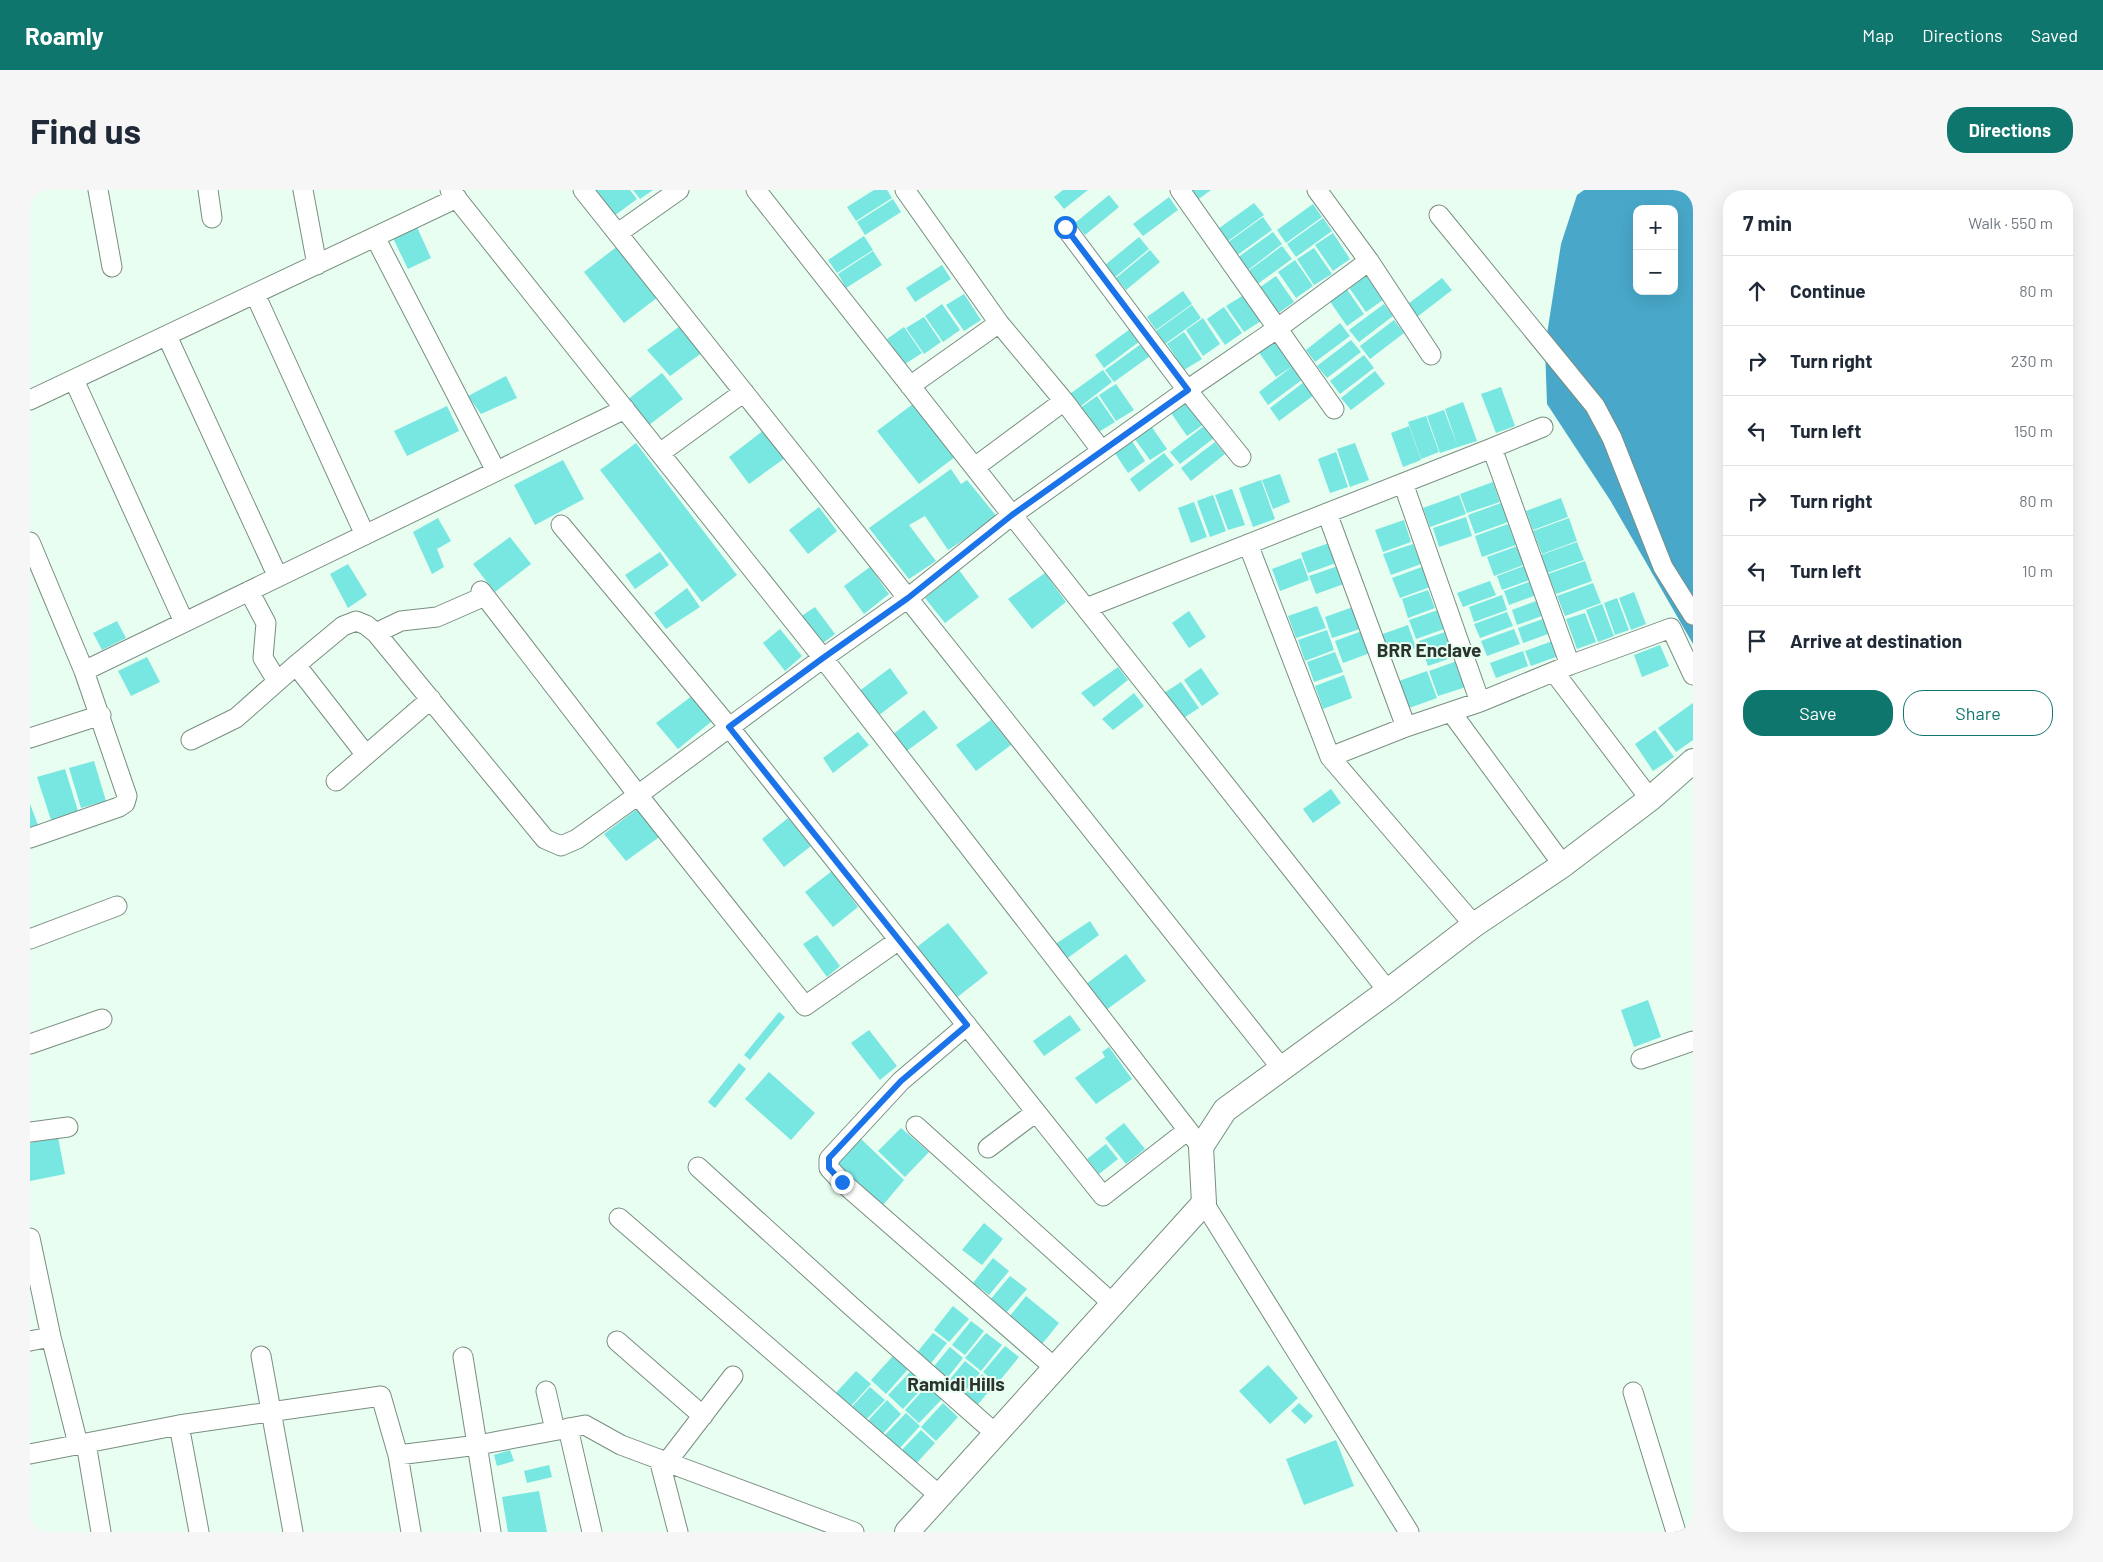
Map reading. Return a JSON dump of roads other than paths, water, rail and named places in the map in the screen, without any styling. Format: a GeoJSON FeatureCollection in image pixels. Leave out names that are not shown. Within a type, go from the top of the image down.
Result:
{"type":"FeatureCollection","features":[{"type":"Feature","properties":{"kind":"street"},"geometry":{"type":"LineString","coordinates":[[98,190],[112,267]]}},
{"type":"Feature","properties":{"kind":"street"},"geometry":{"type":"LineString","coordinates":[[208,190],[212,218]]}},
{"type":"Feature","properties":{"kind":"street"},"geometry":{"type":"LineString","coordinates":[[303,190],[317,265]]}},
{"type":"Feature","properties":{"kind":"street"},"geometry":{"type":"LineString","coordinates":[[583,190],[1283,1070]]}},
{"type":"Feature","properties":{"kind":"street"},"geometry":{"type":"LineString","coordinates":[[618,233],[679,190]]}},
{"type":"Feature","properties":{"kind":"street"},"geometry":{"type":"LineString","coordinates":[[756,190],[1388,991]]}},
{"type":"Feature","properties":{"kind":"street"},"geometry":{"type":"LineString","coordinates":[[905,190],[999,323],[1064,400],[1101,450]]}},
{"type":"Feature","properties":{"kind":"street"},"geometry":{"type":"LineString","coordinates":[[1180,190],[1334,409]]}},
{"type":"Feature","properties":{"kind":"street"},"geometry":{"type":"LineString","coordinates":[[1317,190],[1369,261],[1431,355]]}},
{"type":"Feature","properties":{"kind":"street"},"geometry":{"type":"LineString","coordinates":[[30,400],[317,265],[374,237],[453,194],[823,658],[1195,1139],[1204,1203],[1409,1532]]}},
{"type":"Feature","properties":{"kind":"street"},"geometry":{"type":"LineString","coordinates":[[1439,215],[1595,406],[1612,438],[1663,567],[1693,615]]}},
{"type":"Feature","properties":{"kind":"street"},"geometry":{"type":"LineString","coordinates":[[1065,227],[1241,457]]}},
{"type":"Feature","properties":{"kind":"street"},"geometry":{"type":"LineString","coordinates":[[374,237],[496,471]]}},
{"type":"Feature","properties":{"kind":"street"},"geometry":{"type":"LineString","coordinates":[[191,740],[236,718],[343,626],[356,622],[366,625],[376,633],[545,839],[560,846],[577,839],[638,795],[823,658],[908,598],[1013,515],[1101,450],[1278,328],[1369,261]]}},
{"type":"Feature","properties":{"kind":"street"},"geometry":{"type":"LineString","coordinates":[[255,294],[365,535]]}},
{"type":"Feature","properties":{"kind":"street"},"geometry":{"type":"LineString","coordinates":[[910,386],[999,323]]}},
{"type":"Feature","properties":{"kind":"street"},"geometry":{"type":"LineString","coordinates":[[167,336],[278,577]]}},
{"type":"Feature","properties":{"kind":"street"},"geometry":{"type":"LineString","coordinates":[[74,380],[184,622]]}},
{"type":"Feature","properties":{"kind":"street"},"geometry":{"type":"LineString","coordinates":[[660,452],[744,392]]}},
{"type":"Feature","properties":{"kind":"street"},"geometry":{"type":"LineString","coordinates":[[974,467],[1064,400]]}},
{"type":"Feature","properties":{"kind":"street"},"geometry":{"type":"LineString","coordinates":[[84,671],[625,409]]}},
{"type":"Feature","properties":{"kind":"street"},"geometry":{"type":"LineString","coordinates":[[1086,608],[1543,427]]}},
{"type":"Feature","properties":{"kind":"street"},"geometry":{"type":"LineString","coordinates":[[1492,448],[1562,668],[1650,799]]}},
{"type":"Feature","properties":{"kind":"street"},"geometry":{"type":"LineString","coordinates":[[1403,483],[1480,702]]}},
{"type":"Feature","properties":{"kind":"street"},"geometry":{"type":"LineString","coordinates":[[1327,513],[1406,727]]}},
{"type":"Feature","properties":{"kind":"street"},"geometry":{"type":"LineString","coordinates":[[561,525],[729,727],[1103,1196],[1195,1139],[1225,1110],[1283,1070],[1474,925],[1563,865],[1650,799],[1693,761]]}},
{"type":"Feature","properties":{"kind":"street"},"geometry":{"type":"LineString","coordinates":[[30,542],[101,715],[127,796],[125,803],[119,807],[30,838]]}},
{"type":"Feature","properties":{"kind":"street"},"geometry":{"type":"LineString","coordinates":[[1248,544],[1330,757],[1474,925]]}},
{"type":"Feature","properties":{"kind":"street"},"geometry":{"type":"LineString","coordinates":[[249,591],[266,623],[263,658],[278,681]]}},
{"type":"Feature","properties":{"kind":"street"},"geometry":{"type":"LineString","coordinates":[[376,633],[401,621],[437,617],[483,593],[638,795],[805,1006],[899,940]]}},
{"type":"Feature","properties":{"kind":"street"},"geometry":{"type":"LineString","coordinates":[[1330,757],[1406,727],[1480,702],[1562,668],[1671,628],[1693,675]]}},
{"type":"Feature","properties":{"kind":"street"},"geometry":{"type":"LineString","coordinates":[[296,665],[366,755]]}},
{"type":"Feature","properties":{"kind":"street"},"geometry":{"type":"LineString","coordinates":[[336,781],[431,699]]}},
{"type":"Feature","properties":{"kind":"street"},"geometry":{"type":"LineString","coordinates":[[1450,712],[1563,865]]}},
{"type":"Feature","properties":{"kind":"street"},"geometry":{"type":"LineString","coordinates":[[30,738],[101,715]]}},
{"type":"Feature","properties":{"kind":"street"},"geometry":{"type":"LineString","coordinates":[[30,939],[117,906]]}},
{"type":"Feature","properties":{"kind":"street"},"geometry":{"type":"LineString","coordinates":[[30,1044],[102,1019]]}},
{"type":"Feature","properties":{"kind":"street"},"geometry":{"type":"LineString","coordinates":[[967,1025],[901,1081],[829,1158],[829,1168],[842,1182],[1055,1368]]}},
{"type":"Feature","properties":{"kind":"street"},"geometry":{"type":"LineString","coordinates":[[1641,1059],[1693,1041]]}},
{"type":"Feature","properties":{"kind":"street"},"geometry":{"type":"LineString","coordinates":[[988,1148],[1036,1112]]}},
{"type":"Feature","properties":{"kind":"street"},"geometry":{"type":"LineString","coordinates":[[916,1126],[1113,1304]]}},
{"type":"Feature","properties":{"kind":"street"},"geometry":{"type":"LineString","coordinates":[[30,1132],[68,1127]]}},
{"type":"Feature","properties":{"kind":"street"},"geometry":{"type":"LineString","coordinates":[[698,1167],[996,1434]]}},
{"type":"Feature","properties":{"kind":"street"},"geometry":{"type":"LineString","coordinates":[[907,1532],[1204,1203]]}},
{"type":"Feature","properties":{"kind":"street"},"geometry":{"type":"LineString","coordinates":[[619,1218],[940,1496]]}},
{"type":"Feature","properties":{"kind":"street"},"geometry":{"type":"LineString","coordinates":[[30,1238],[51,1337],[82,1444],[101,1532]]}},
{"type":"Feature","properties":{"kind":"street"},"geometry":{"type":"LineString","coordinates":[[30,1341],[51,1337]]}},
{"type":"Feature","properties":{"kind":"street"},"geometry":{"type":"LineString","coordinates":[[618,1341],[703,1416]]}},
{"type":"Feature","properties":{"kind":"street"},"geometry":{"type":"LineString","coordinates":[[262,1356],[293,1532]]}},
{"type":"Feature","properties":{"kind":"street"},"geometry":{"type":"LineString","coordinates":[[463,1357],[491,1532]]}},
{"type":"Feature","properties":{"kind":"street"},"geometry":{"type":"LineString","coordinates":[[663,1461],[703,1416],[733,1376]]}},
{"type":"Feature","properties":{"kind":"street"},"geometry":{"type":"LineString","coordinates":[[546,1391],[562,1429],[592,1532]]}},
{"type":"Feature","properties":{"kind":"street"},"geometry":{"type":"LineString","coordinates":[[1633,1392],[1676,1532]]}},
{"type":"Feature","properties":{"kind":"street"},"geometry":{"type":"LineString","coordinates":[[30,1454],[178,1425],[381,1396],[398,1455],[411,1532]]}},
{"type":"Feature","properties":{"kind":"street"},"geometry":{"type":"LineString","coordinates":[[178,1425],[199,1532]]}},
{"type":"Feature","properties":{"kind":"street"},"geometry":{"type":"LineString","coordinates":[[398,1455],[478,1446],[584,1425],[620,1445],[854,1532]]}},
{"type":"Feature","properties":{"kind":"street"},"geometry":{"type":"LineString","coordinates":[[663,1461],[678,1532]]}},
{"type":"Feature","properties":{"kind":"water"},"geometry":{"type":"Polygon","coordinates":[[[1584,190],[1693,190],[1693,644],[1610,500],[1547,404],[1545,347],[1561,244],[1577,195],[1584,190]]]}},
{"type":"Feature","properties":{"kind":"district","name":"BRR Enclave"},"geometry":{"type":"Point","coordinates":[1429,649]}},
{"type":"Feature","properties":{"kind":"district","name":"Ramidi Hills"},"geometry":{"type":"Point","coordinates":[956,1383]}}]}
